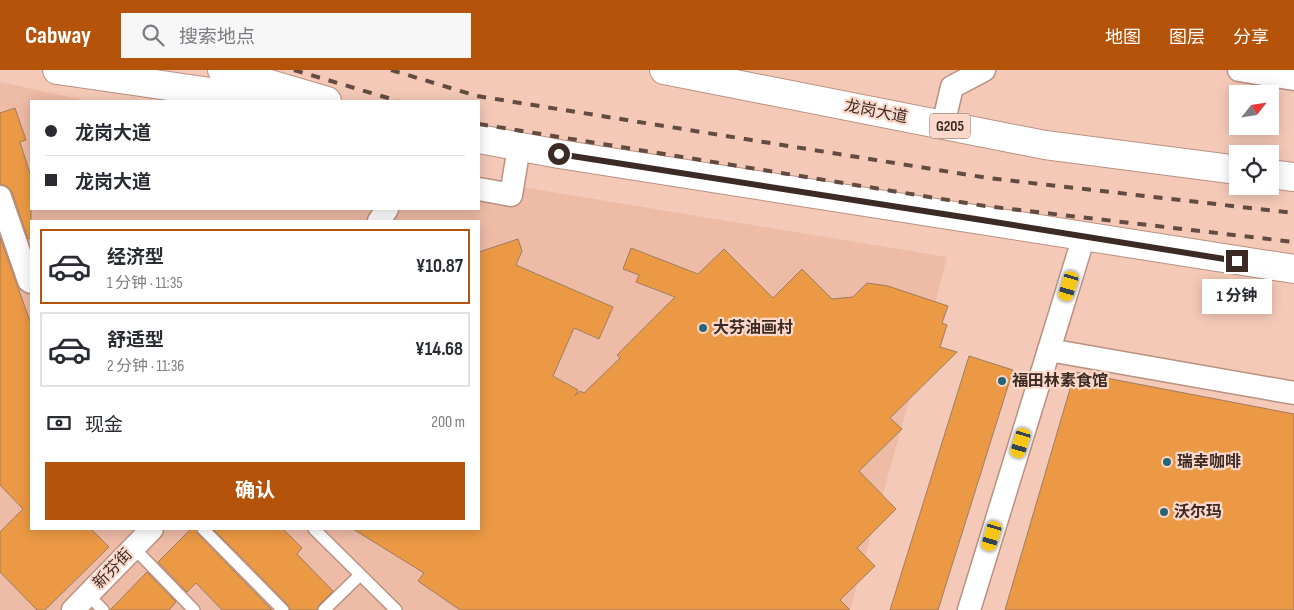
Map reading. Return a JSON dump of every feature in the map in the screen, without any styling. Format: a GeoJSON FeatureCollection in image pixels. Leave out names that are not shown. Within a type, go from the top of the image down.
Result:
{"type":"FeatureCollection","features":[{"type":"Feature","properties":{"kind":"highway"},"geometry":{"type":"LineString","coordinates":[[57,70],[267,100]]}},
{"type":"Feature","properties":{"kind":"highway"},"geometry":{"type":"LineString","coordinates":[[222,70],[324,100]]}},
{"type":"Feature","properties":{"kind":"highway","name":"龙岗大道"},"geometry":{"type":"LineString","coordinates":[[664,70],[1045,145],[1229,169]]}},
{"type":"Feature","properties":{"kind":"highway"},"geometry":{"type":"LineString","coordinates":[[480,139],[559,154],[1294,270]]}},
{"type":"Feature","properties":{"kind":"highway"},"geometry":{"type":"LineString","coordinates":[[1279,175],[1294,177]]}},
{"type":"Feature","properties":{"kind":"street"},"geometry":{"type":"LineString","coordinates":[[943,125],[952,87],[984,70]]}},
{"type":"Feature","properties":{"kind":"street"},"geometry":{"type":"LineString","coordinates":[[1239,70],[1294,79]]}},
{"type":"Feature","properties":{"kind":"street"},"geometry":{"type":"LineString","coordinates":[[480,190],[511,195],[519,147]]}},
{"type":"Feature","properties":{"kind":"street"},"geometry":{"type":"LineString","coordinates":[[0,197],[30,282]]}},
{"type":"Feature","properties":{"kind":"street"},"geometry":{"type":"LineString","coordinates":[[969,610],[1084,236]]}},
{"type":"Feature","properties":{"kind":"street"},"geometry":{"type":"LineString","coordinates":[[1049,350],[1294,392]]}},
{"type":"Feature","properties":{"kind":"street","name":"新芬街"},"geometry":{"type":"LineString","coordinates":[[88,605],[151,530]]}},
{"type":"Feature","properties":{"kind":"lane"},"geometry":{"type":"LineString","coordinates":[[204,530],[283,610]]}},
{"type":"Feature","properties":{"kind":"lane"},"geometry":{"type":"LineString","coordinates":[[315,530],[396,610]]}},
{"type":"Feature","properties":{"kind":"lane"},"geometry":{"type":"LineString","coordinates":[[134,548],[194,610]]}},
{"type":"Feature","properties":{"kind":"lane"},"geometry":{"type":"LineString","coordinates":[[324,610],[360,575]]}},
{"type":"Feature","properties":{"kind":"shaded area","name":"大芬油画村"},"geometry":{"type":"Polygon","coordinates":[[[0,82],[83,100],[30,100],[30,210],[480,210],[480,180],[947,257],[915,380],[850,610],[0,610],[0,82]]]}},
{"type":"Feature","properties":{"kind":"building"},"geometry":{"type":"Polygon","coordinates":[[[15,108],[26,140],[20,142],[30,174],[31,220],[30,238],[28,239],[12,192],[8,187],[0,184],[0,113],[15,108]]]}},
{"type":"Feature","properties":{"kind":"building"},"geometry":{"type":"Polygon","coordinates":[[[0,237],[30,321],[30,530],[92,530],[109,547],[45,610],[37,610],[0,572],[0,532],[23,509],[0,485],[0,237]]]}},
{"type":"Feature","properties":{"kind":"building","name":"大芬油画村"},"geometry":{"type":"Polygon","coordinates":[[[518,239],[522,251],[516,265],[613,307],[599,339],[574,328],[553,376],[578,390],[575,396],[580,391],[584,393],[620,358],[617,355],[675,297],[636,282],[639,275],[623,269],[631,248],[698,274],[724,249],[773,298],[802,269],[832,299],[853,297],[867,283],[888,286],[948,306],[942,323],[947,325],[940,347],[957,352],[890,418],[902,429],[859,471],[896,509],[857,548],[875,566],[840,600],[850,610],[460,610],[418,581],[424,573],[355,530],[480,530],[480,252],[518,239]]]}},
{"type":"Feature","properties":{"kind":"building"},"geometry":{"type":"Polygon","coordinates":[[[969,356],[1013,370],[938,610],[890,610],[969,356]]]}},
{"type":"Feature","properties":{"kind":"building","name":"沃尔玛"},"geometry":{"type":"Polygon","coordinates":[[[1075,372],[1294,414],[1294,610],[1005,610],[1075,372]]]}},
{"type":"Feature","properties":{"kind":"building"},"geometry":{"type":"Polygon","coordinates":[[[190,530],[196,530],[198,534],[272,610],[222,610],[196,583],[187,592],[158,562],[190,530]]]}},
{"type":"Feature","properties":{"kind":"building"},"geometry":{"type":"Polygon","coordinates":[[[214,530],[284,530],[302,548],[297,554],[333,591],[319,605],[317,610],[290,610],[288,605],[214,530]]]}},
{"type":"Feature","properties":{"kind":"building"},"geometry":{"type":"Polygon","coordinates":[[[147,572],[176,602],[169,610],[110,610],[147,572]]]}},
{"type":"Feature","properties":{"kind":"railway"},"geometry":{"type":"LineString","coordinates":[[294,70],[395,100]]}},
{"type":"Feature","properties":{"kind":"railway"},"geometry":{"type":"LineString","coordinates":[[391,70],[477,96],[988,178],[1294,213]]}},
{"type":"Feature","properties":{"kind":"railway"},"geometry":{"type":"LineString","coordinates":[[480,124],[985,206],[1294,242]]}},
{"type":"Feature","properties":{"kind":"place","name":"大芬油画村"},"geometry":{"type":"Point","coordinates":[703,328]}},
{"type":"Feature","properties":{"kind":"place","name":"福田林素食馆"},"geometry":{"type":"Point","coordinates":[1002,381]}},
{"type":"Feature","properties":{"kind":"place","name":"瑞幸咖啡"},"geometry":{"type":"Point","coordinates":[1167,462]}},
{"type":"Feature","properties":{"kind":"place","name":"沃尔玛"},"geometry":{"type":"Point","coordinates":[1164,512]}},
{"type":"Feature","properties":{"kind":"route"},"geometry":{"type":"LineString","coordinates":[[559,154],[1237,261]]}}]}
